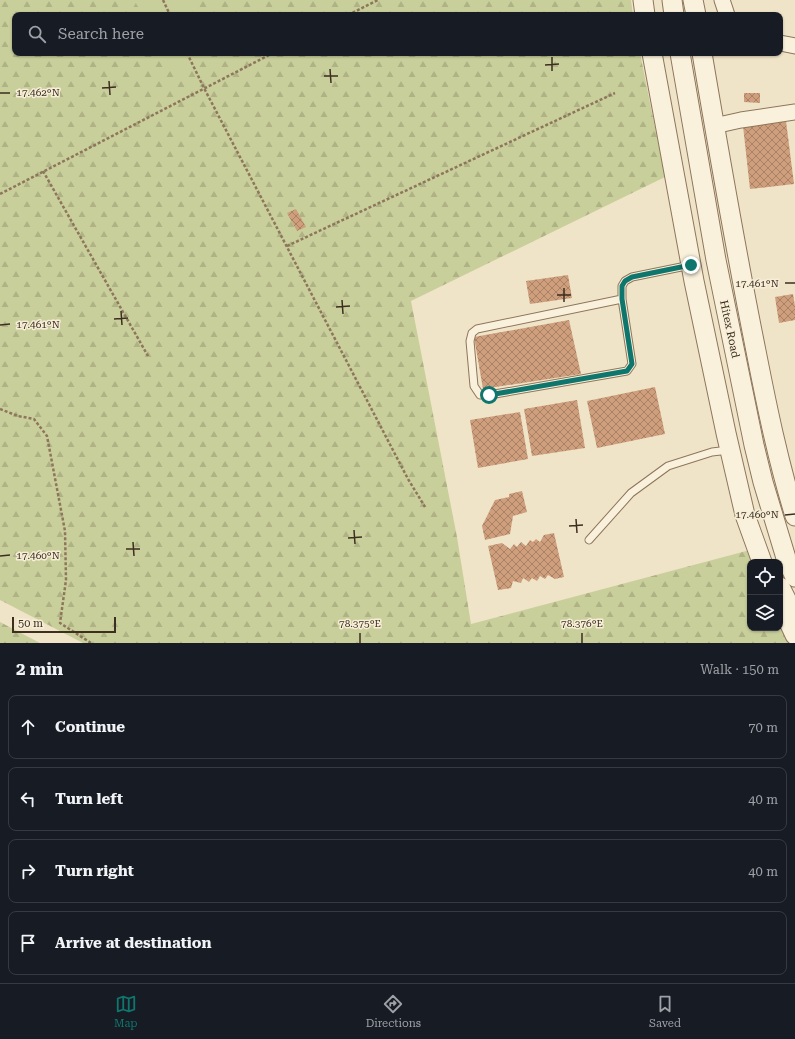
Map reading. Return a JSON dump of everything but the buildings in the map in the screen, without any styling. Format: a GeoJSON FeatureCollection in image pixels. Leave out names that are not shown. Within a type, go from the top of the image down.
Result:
{"type":"FeatureCollection","features":[{"type":"Feature","properties":{"kind":"street"},"geometry":{"type":"LineString","coordinates":[[642,0],[644,12]]}},
{"type":"Feature","properties":{"kind":"street"},"geometry":{"type":"LineString","coordinates":[[654,0],[656,12]]}},
{"type":"Feature","properties":{"kind":"street"},"geometry":{"type":"LineString","coordinates":[[672,0],[674,12]]}},
{"type":"Feature","properties":{"kind":"street"},"geometry":{"type":"LineString","coordinates":[[693,0],[695,12]]}},
{"type":"Feature","properties":{"kind":"street"},"geometry":{"type":"LineString","coordinates":[[722,0],[725,12]]}},
{"type":"Feature","properties":{"kind":"street"},"geometry":{"type":"LineString","coordinates":[[783,44],[795,46]]}},
{"type":"Feature","properties":{"kind":"street"},"geometry":{"type":"LineString","coordinates":[[653,56],[691,265],[730,450],[745,515],[761,559]]}},
{"type":"Feature","properties":{"kind":"street","name":"Hitex Road"},"geometry":{"type":"LineString","coordinates":[[665,56],[699,262],[737,448],[747,490],[768,559]]}},
{"type":"Feature","properties":{"kind":"street","name":"Hitex Road"},"geometry":{"type":"LineString","coordinates":[[681,56],[716,260],[762,482],[786,558],[795,577]]}},
{"type":"Feature","properties":{"kind":"street","name":"Hitex Road"},"geometry":{"type":"LineString","coordinates":[[702,56],[736,257],[774,442],[795,516]]}},
{"type":"Feature","properties":{"kind":"street"},"geometry":{"type":"LineString","coordinates":[[714,126],[741,120],[795,112]]}},
{"type":"Feature","properties":{"kind":"street"},"geometry":{"type":"LineString","coordinates":[[783,593],[795,618]]}},
{"type":"Feature","properties":{"kind":"street"},"geometry":{"type":"LineString","coordinates":[[783,609],[795,635]]}},
{"type":"Feature","properties":{"kind":"lane"},"geometry":{"type":"LineString","coordinates":[[622,299],[477,329],[472,334],[470,341],[474,386],[480,395],[489,395],[627,371],[632,364],[622,299],[622,286],[625,281],[632,277],[691,265]]}},
{"type":"Feature","properties":{"kind":"lane"},"geometry":{"type":"LineString","coordinates":[[589,540],[631,493],[668,466],[712,452],[730,450]]}},
{"type":"Feature","properties":{"kind":"path"},"geometry":{"type":"LineString","coordinates":[[163,0],[169,12]]}},
{"type":"Feature","properties":{"kind":"path"},"geometry":{"type":"LineString","coordinates":[[354,12],[378,0]]}},
{"type":"Feature","properties":{"kind":"path"},"geometry":{"type":"LineString","coordinates":[[189,56],[204,88],[362,392],[408,479],[425,507]]}},
{"type":"Feature","properties":{"kind":"path"},"geometry":{"type":"LineString","coordinates":[[0,194],[266,56]]}},
{"type":"Feature","properties":{"kind":"path"},"geometry":{"type":"LineString","coordinates":[[287,246],[615,93]]}},
{"type":"Feature","properties":{"kind":"path"},"geometry":{"type":"LineString","coordinates":[[43,171],[148,356]]}},
{"type":"Feature","properties":{"kind":"path"},"geometry":{"type":"LineString","coordinates":[[0,409],[18,416],[34,419],[47,436],[65,531],[66,580],[60,623],[91,643]]}},
{"type":"Feature","properties":{"kind":"green space"},"geometry":{"type":"Polygon","coordinates":[[[0,0],[631,0],[633,12],[12,12],[12,56],[641,56],[665,177],[411,301],[457,537],[471,624],[750,550],[754,559],[747,559],[747,631],[783,631],[783,624],[792,643],[83,643],[0,600],[0,0]]]}},
{"type":"Feature","properties":{"kind":"green space"},"geometry":{"type":"Polygon","coordinates":[[[134,0],[186,0],[192,12],[141,12],[134,0]]]}},
{"type":"Feature","properties":{"kind":"green space"},"geometry":{"type":"Polygon","coordinates":[[[166,56],[212,56],[177,76],[166,56]]]}},
{"type":"Feature","properties":{"kind":"green space"},"geometry":{"type":"Polygon","coordinates":[[[0,622],[40,643],[0,643],[0,622]]]}},
{"type":"Feature","properties":{"kind":"route"},"geometry":{"type":"LineString","coordinates":[[489,395],[627,371],[632,364],[622,299],[622,286],[625,281],[632,277],[691,265]]}}]}
